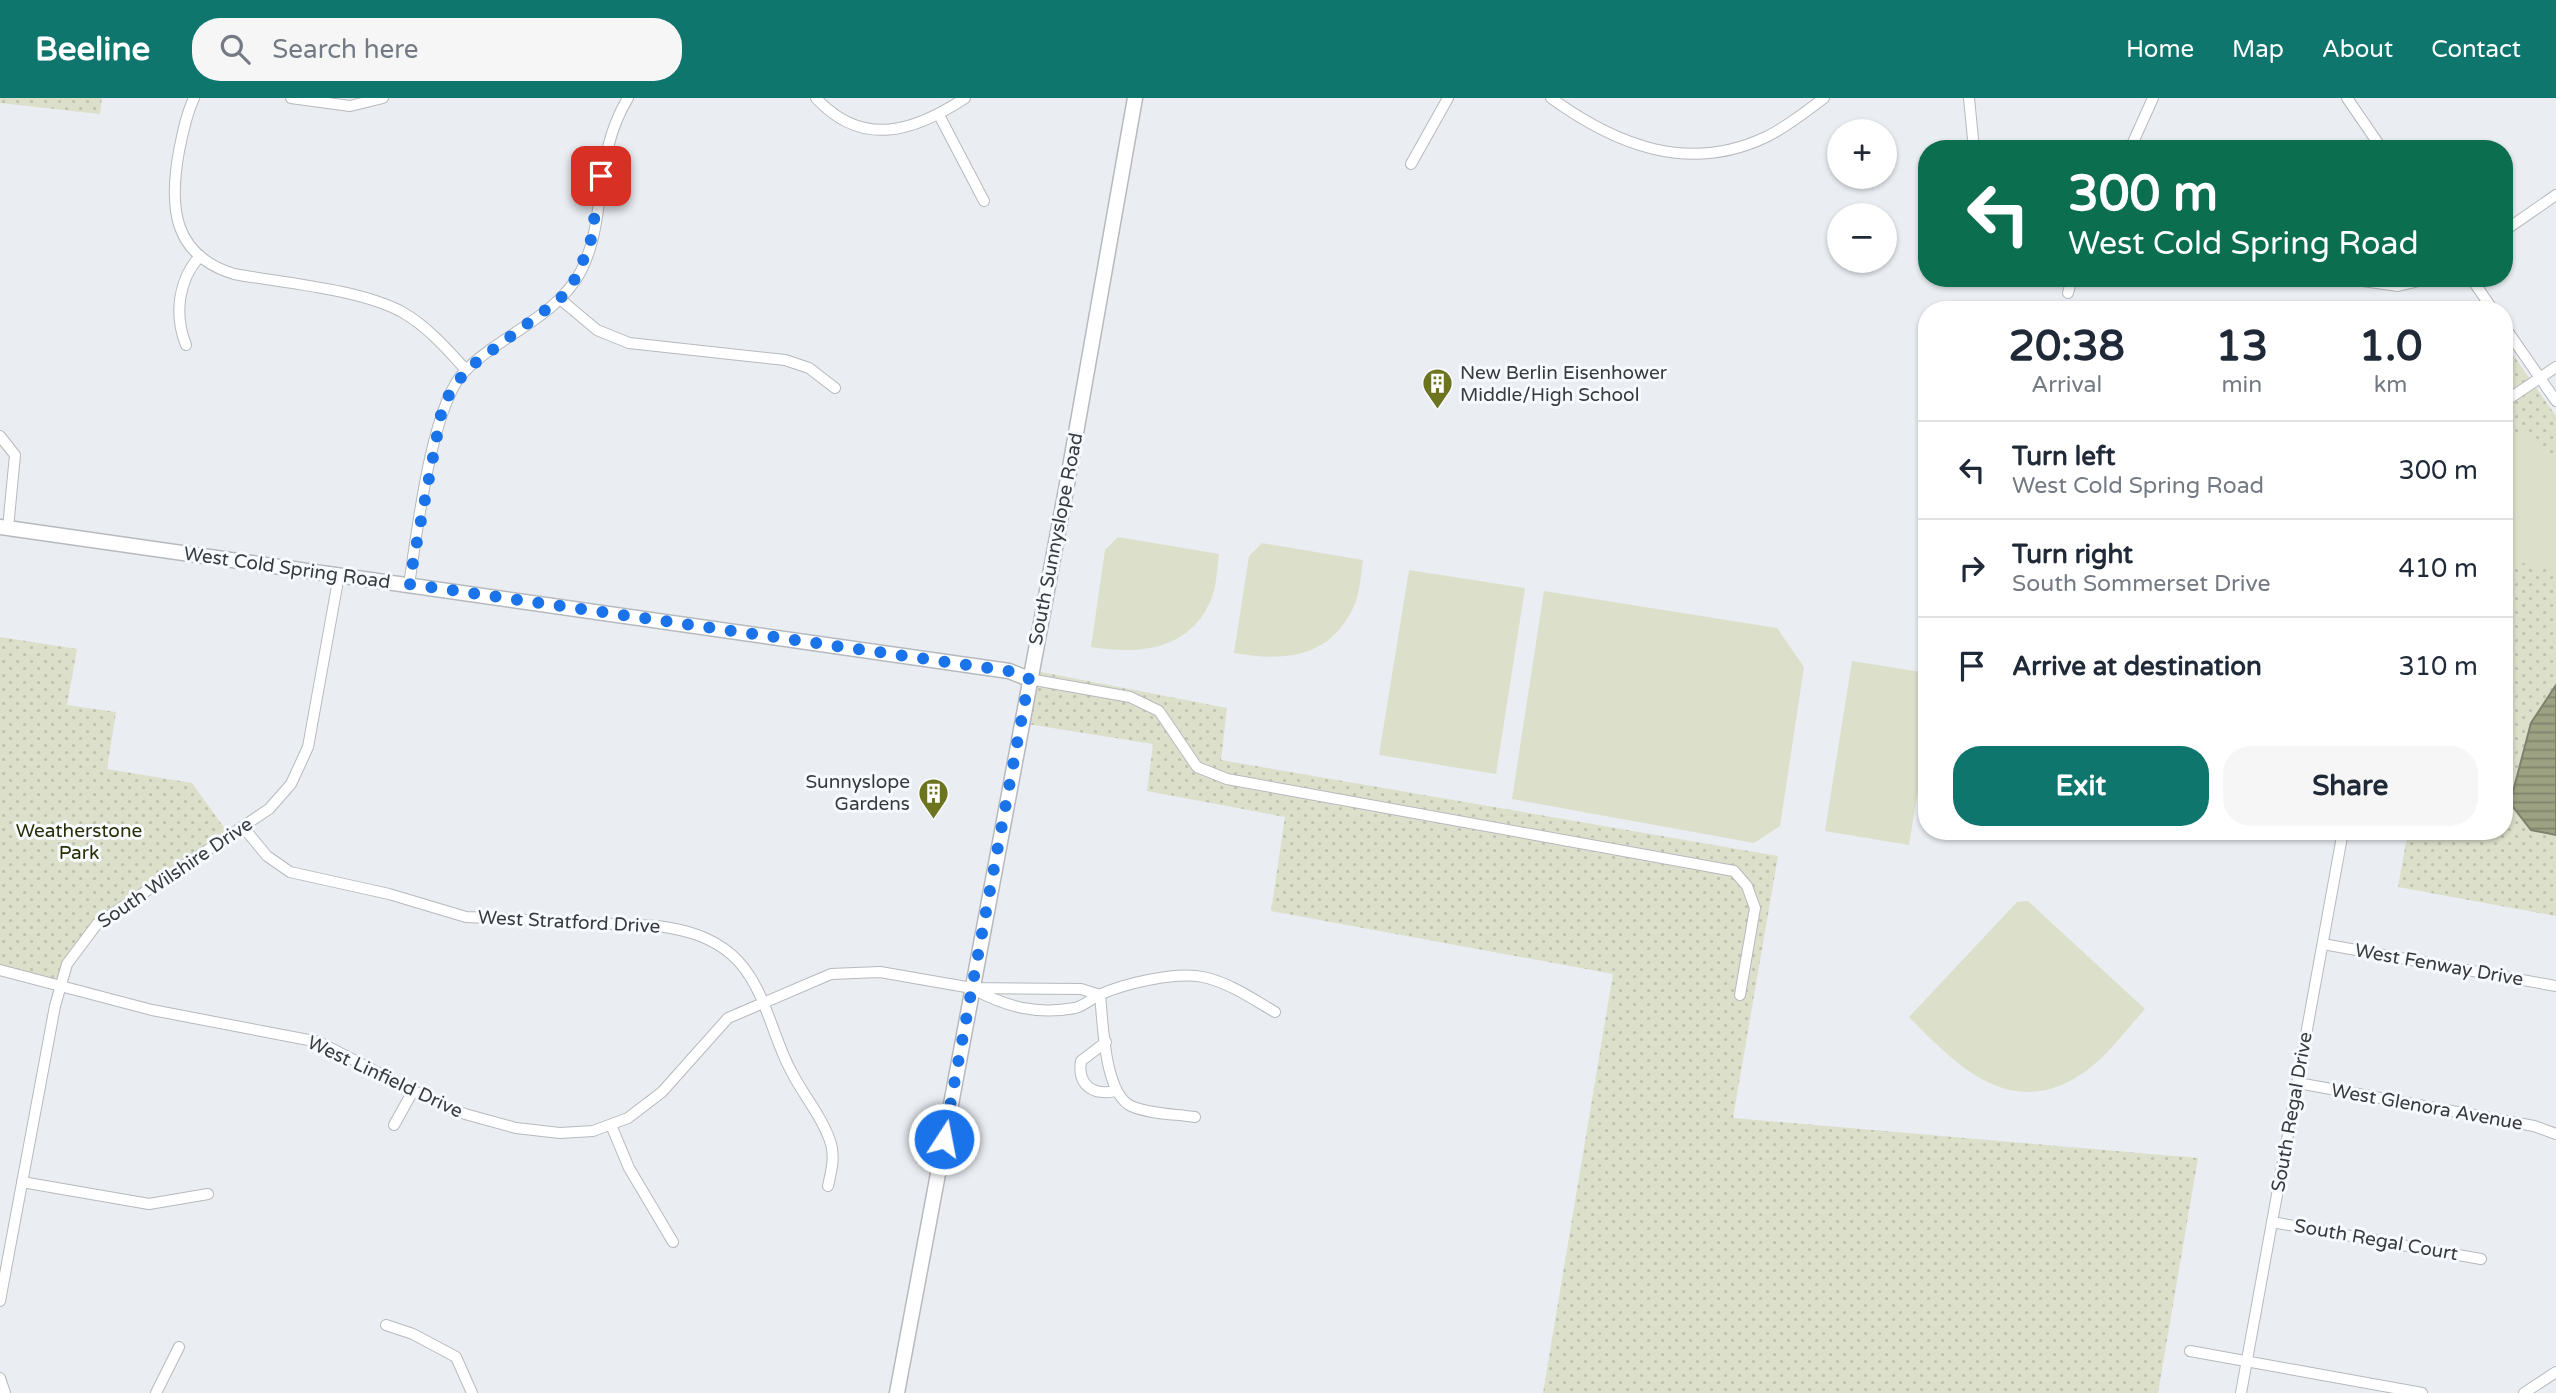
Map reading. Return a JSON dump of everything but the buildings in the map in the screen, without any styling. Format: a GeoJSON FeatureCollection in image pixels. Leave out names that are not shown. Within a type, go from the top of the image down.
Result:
{"type":"FeatureCollection","features":[{"type":"Feature","properties":{"kind":"street"},"geometry":{"type":"LineString","coordinates":[[194,98],[184,124],[173,191],[178,225],[200,256],[215,267],[234,274],[365,298],[389,306],[421,325],[466,370]]}},
{"type":"Feature","properties":{"kind":"street"},"geometry":{"type":"LineString","coordinates":[[291,98],[350,106],[383,98]]}},
{"type":"Feature","properties":{"kind":"street"},"geometry":{"type":"LineString","coordinates":[[409,584],[443,404],[466,370],[560,299],[573,283],[586,258],[611,131],[628,98]]}},
{"type":"Feature","properties":{"kind":"street"},"geometry":{"type":"LineString","coordinates":[[816,98],[841,118],[870,129],[904,129],[939,115],[965,98]]}},
{"type":"Feature","properties":{"kind":"street","name":"South Sunnyslope Road"},"geometry":{"type":"LineString","coordinates":[[897,1393],[1135,98]]}},
{"type":"Feature","properties":{"kind":"street"},"geometry":{"type":"LineString","coordinates":[[1411,164],[1448,98]]}},
{"type":"Feature","properties":{"kind":"street"},"geometry":{"type":"LineString","coordinates":[[1551,98],[1598,130],[1625,142],[1689,154],[1711,153],[1766,137],[1824,98]]}},
{"type":"Feature","properties":{"kind":"street"},"geometry":{"type":"LineString","coordinates":[[1969,98],[1973,140]]}},
{"type":"Feature","properties":{"kind":"street"},"geometry":{"type":"LineString","coordinates":[[2134,140],[2153,98]]}},
{"type":"Feature","properties":{"kind":"street"},"geometry":{"type":"LineString","coordinates":[[2347,98],[2376,140]]}},
{"type":"Feature","properties":{"kind":"street"},"geometry":{"type":"LineString","coordinates":[[939,115],[984,201]]}},
{"type":"Feature","properties":{"kind":"street"},"geometry":{"type":"LineString","coordinates":[[2513,225],[2556,195]]}},
{"type":"Feature","properties":{"kind":"street"},"geometry":{"type":"LineString","coordinates":[[186,345],[179,324],[181,298],[185,277],[200,256]]}},
{"type":"Feature","properties":{"kind":"street"},"geometry":{"type":"LineString","coordinates":[[2068,293],[2070,287]]}},
{"type":"Feature","properties":{"kind":"street"},"geometry":{"type":"LineString","coordinates":[[560,299],[597,330],[619,339],[653,346],[785,360],[809,368],[835,388]]}},
{"type":"Feature","properties":{"kind":"street"},"geometry":{"type":"LineString","coordinates":[[2513,339],[2556,401]]}},
{"type":"Feature","properties":{"kind":"street"},"geometry":{"type":"LineString","coordinates":[[2513,396],[2556,367]]}},
{"type":"Feature","properties":{"kind":"street"},"geometry":{"type":"LineString","coordinates":[[0,436],[15,455],[4,528]]}},
{"type":"Feature","properties":{"kind":"street","name":"West Cold Spring Road"},"geometry":{"type":"LineString","coordinates":[[4,528],[1009,671],[1029,679]]}},
{"type":"Feature","properties":{"kind":"street","name":"South Wilshire Drive"},"geometry":{"type":"LineString","coordinates":[[0,1301],[59,986],[73,953],[97,924],[243,827],[279,799],[301,766],[317,703],[339,575]]}},
{"type":"Feature","properties":{"kind":"street"},"geometry":{"type":"LineString","coordinates":[[1029,679],[1130,697],[1159,711],[1196,767],[1227,779],[1734,871],[1747,886],[1755,908],[1740,995]]}},
{"type":"Feature","properties":{"kind":"street","name":"West Stratford Drive"},"geometry":{"type":"LineString","coordinates":[[243,827],[267,856],[290,872],[389,894],[466,917],[658,926],[697,934],[733,956],[750,977],[788,1066],[831,1145],[833,1160],[828,1186]]}},
{"type":"Feature","properties":{"kind":"street","name":"South Regal Drive"},"geometry":{"type":"LineString","coordinates":[[2241,1393],[2341,840]]}},
{"type":"Feature","properties":{"kind":"street","name":"West Fenway Drive"},"geometry":{"type":"LineString","coordinates":[[2323,944],[2556,986]]}},
{"type":"Feature","properties":{"kind":"street","name":"West Linfield Drive"},"geometry":{"type":"LineString","coordinates":[[0,970],[152,1010],[319,1042],[413,1091],[465,1114],[516,1128],[575,1133],[611,1125],[654,1100],[728,1018],[816,979],[845,972],[904,975],[972,988],[1081,989],[1100,995]]}},
{"type":"Feature","properties":{"kind":"street","name":"West Linfield Drive"},"geometry":{"type":"LineString","coordinates":[[972,988],[1003,1006],[1041,1010],[1078,1008],[1100,995],[1164,977],[1201,976],[1231,985],[1275,1012]]}},
{"type":"Feature","properties":{"kind":"street"},"geometry":{"type":"LineString","coordinates":[[1100,995],[1116,1091],[1130,1105],[1195,1117]]}},
{"type":"Feature","properties":{"kind":"street"},"geometry":{"type":"LineString","coordinates":[[1106,1042],[1081,1060],[1079,1070],[1083,1083],[1091,1090],[1103,1094],[1116,1091]]}},
{"type":"Feature","properties":{"kind":"street","name":"West Glenora Avenue"},"geometry":{"type":"LineString","coordinates":[[2298,1083],[2534,1126],[2556,1133]]}},
{"type":"Feature","properties":{"kind":"street"},"geometry":{"type":"LineString","coordinates":[[394,1125],[413,1091]]}},
{"type":"Feature","properties":{"kind":"street"},"geometry":{"type":"LineString","coordinates":[[611,1125],[629,1168],[673,1242]]}},
{"type":"Feature","properties":{"kind":"street"},"geometry":{"type":"LineString","coordinates":[[22,1182],[149,1204],[208,1194]]}},
{"type":"Feature","properties":{"kind":"street","name":"South Regal Court"},"geometry":{"type":"LineString","coordinates":[[2272,1222],[2481,1259]]}},
{"type":"Feature","properties":{"kind":"street"},"geometry":{"type":"LineString","coordinates":[[386,1325],[413,1334],[456,1357],[472,1393]]}},
{"type":"Feature","properties":{"kind":"street"},"geometry":{"type":"LineString","coordinates":[[156,1393],[179,1346]]}},
{"type":"Feature","properties":{"kind":"street"},"geometry":{"type":"LineString","coordinates":[[2190,1350],[2422,1393]]}},
{"type":"Feature","properties":{"kind":"street"},"geometry":{"type":"LineString","coordinates":[[2524,1393],[2556,1372]]}},
{"type":"Feature","properties":{"kind":"street"},"geometry":{"type":"LineString","coordinates":[[0,1378],[5,1393]]}},
{"type":"Feature","properties":{"kind":"green space"},"geometry":{"type":"Polygon","coordinates":[[[0,98],[102,98],[100,114],[0,103],[0,98]]]}},
{"type":"Feature","properties":{"kind":"green space"},"geometry":{"type":"Polygon","coordinates":[[[2513,355],[2556,416],[2556,916],[2398,887],[2406,840],[2513,840],[2513,355]]]}},
{"type":"Feature","properties":{"kind":"green space"},"geometry":{"type":"Polygon","coordinates":[[[2524,433],[2535,436],[2556,470],[2554,568],[2513,561],[2513,440],[2524,433]]]}},
{"type":"Feature","properties":{"kind":"green space"},"geometry":{"type":"Polygon","coordinates":[[[1118,537],[1219,554],[1212,597],[1203,615],[1192,628],[1178,638],[1146,649],[1091,647],[1105,550],[1118,537]]]}},
{"type":"Feature","properties":{"kind":"green space"},"geometry":{"type":"Polygon","coordinates":[[[1262,543],[1363,560],[1355,604],[1345,622],[1320,646],[1289,656],[1234,653],[1249,556],[1262,543]]]}},
{"type":"Feature","properties":{"kind":"green space"},"geometry":{"type":"Polygon","coordinates":[[[1409,570],[1525,588],[1496,774],[1379,755],[1409,570]]]}},
{"type":"Feature","properties":{"kind":"green space"},"geometry":{"type":"Polygon","coordinates":[[[1544,591],[1777,628],[1804,667],[1780,826],[1754,843],[1512,799],[1544,591]]]}},
{"type":"Feature","properties":{"kind":"green space","name":"Weatherstone Park"},"geometry":{"type":"Polygon","coordinates":[[[0,637],[77,649],[67,705],[116,712],[107,769],[192,783],[230,836],[97,924],[59,986],[0,970],[0,637]]]}},
{"type":"Feature","properties":{"kind":"green space"},"geometry":{"type":"Polygon","coordinates":[[[1852,661],[1918,672],[1918,790],[1909,845],[1825,831],[1852,661]]]}},
{"type":"Feature","properties":{"kind":"green space"},"geometry":{"type":"Polygon","coordinates":[[[1031,670],[1227,708],[1221,760],[1778,856],[1733,1118],[2198,1158],[2158,1393],[1543,1393],[1613,974],[1271,911],[1285,817],[1147,791],[1153,744],[1021,723],[1031,670]]]}},
{"type":"Feature","properties":{"kind":"green space"},"geometry":{"type":"Polygon","coordinates":[[[2028,901],[2145,1009],[2110,1049],[2086,1071],[2059,1086],[2035,1092],[2011,1090],[1989,1083],[1947,1054],[1909,1017],[2017,902],[2028,901]]]}},
{"type":"Feature","properties":{"kind":"shaded area"},"geometry":{"type":"Polygon","coordinates":[[[2556,685],[2556,835],[2531,830],[2513,807],[2513,792],[2531,723],[2556,685]]]}},
{"type":"Feature","properties":{"kind":"place","name":"New Berlin Eisenhower Middle/High School"},"geometry":{"type":"Point","coordinates":[1437,411]}},
{"type":"Feature","properties":{"kind":"place","name":"Sunnyslope Gardens"},"geometry":{"type":"Point","coordinates":[933,820]}},
{"type":"Feature","properties":{"kind":"route"},"geometry":{"type":"LineString","coordinates":[[601,176],[590,245],[573,283],[560,299],[466,370],[456,380],[443,404],[409,584],[1009,671],[1029,679],[944,1139]]}}]}
